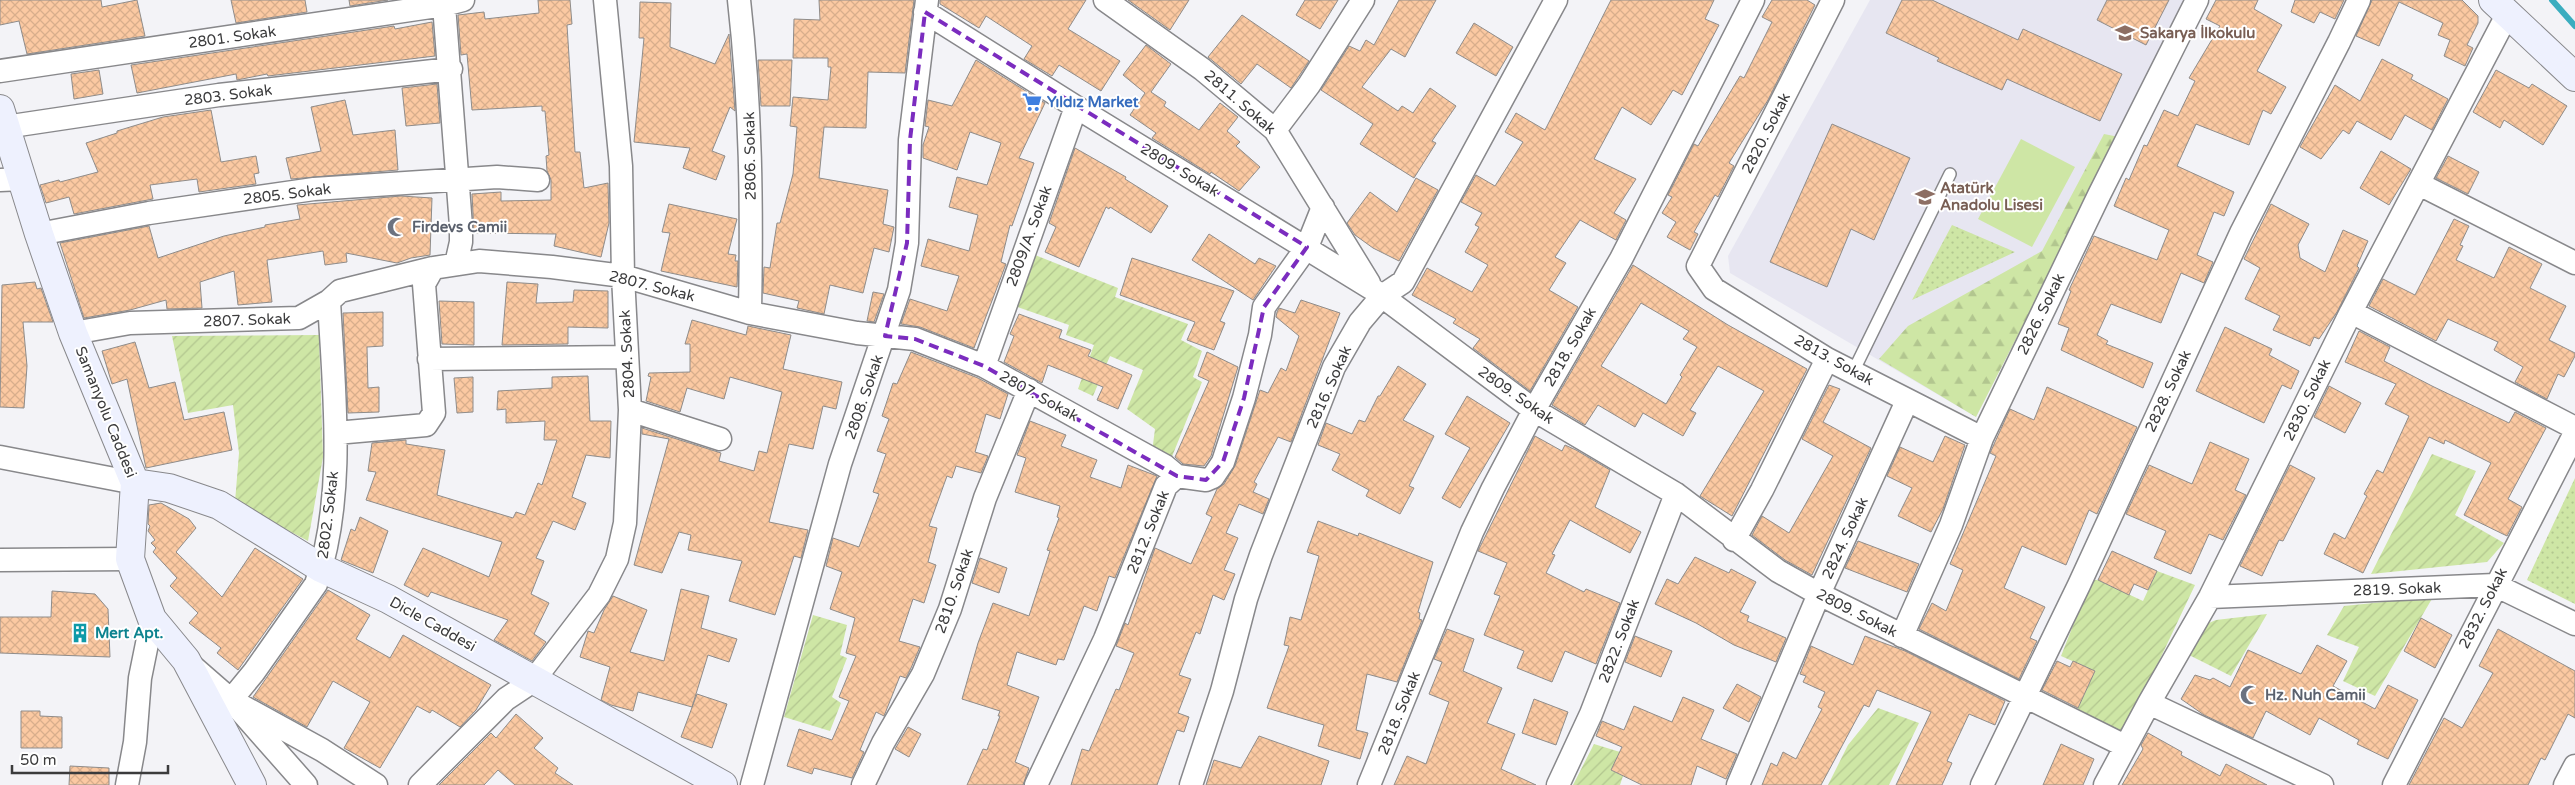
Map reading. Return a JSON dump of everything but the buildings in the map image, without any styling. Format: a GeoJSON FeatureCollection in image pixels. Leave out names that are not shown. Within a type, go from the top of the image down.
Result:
{"type":"FeatureCollection","features":[{"type":"Feature","properties":{"kind":"street","name":"2804. Sokak"},"geometry":{"type":"LineString","coordinates":[[533,681],[599,595],[617,560],[625,523],[630,410],[623,276],[621,166],[605,0]]}},
{"type":"Feature","properties":{"kind":"street","name":"2806. Sokak"},"geometry":{"type":"LineString","coordinates":[[740,0],[752,190],[750,313]]}},
{"type":"Feature","properties":{"kind":"street","name":"2811. Sokak"},"geometry":{"type":"LineString","coordinates":[[1105,0],[1202,69],[1275,130],[1377,292]]}},
{"type":"Feature","properties":{"kind":"street"},"geometry":{"type":"LineString","coordinates":[[1275,130],[1310,86],[1363,0]]}},
{"type":"Feature","properties":{"kind":"street","name":"2816. Sokak"},"geometry":{"type":"LineString","coordinates":[[1191,785],[1222,691],[1246,599],[1334,367],[1377,292],[1403,282],[1556,0]]}},
{"type":"Feature","properties":{"kind":"street","name":"2818. Sokak"},"geometry":{"type":"LineString","coordinates":[[1369,785],[1472,532],[1534,410],[1621,259],[1753,0]]}},
{"type":"Feature","properties":{"kind":"street","name":"2820. Sokak"},"geometry":{"type":"LineString","coordinates":[[1698,266],[1833,0]]}},
{"type":"Feature","properties":{"kind":"street","name":"2826. Sokak"},"geometry":{"type":"LineString","coordinates":[[1902,636],[1952,525],[1982,438],[2098,195],[2197,0]]}},
{"type":"Feature","properties":{"kind":"street","name":"2828. Sokak"},"geometry":{"type":"LineString","coordinates":[[1982,785],[2241,233],[2340,42],[2359,0]]}},
{"type":"Feature","properties":{"kind":"street"},"geometry":{"type":"LineString","coordinates":[[454,2],[451,69],[459,179],[461,242],[456,264]]}},
{"type":"Feature","properties":{"kind":"street","name":"2801. Sokak"},"geometry":{"type":"LineString","coordinates":[[0,71],[454,2]]}},
{"type":"Feature","properties":{"kind":"street","name":"2809. Sokak"},"geometry":{"type":"LineString","coordinates":[[926,6],[1076,108],[1307,247],[1377,292],[1534,410],[1676,494],[1734,540],[1778,571],[1819,594],[2024,698],[2125,746]]}},
{"type":"Feature","properties":{"kind":"street","name":"2808. Sokak"},"geometry":{"type":"LineString","coordinates":[[752,785],[840,464],[885,336],[898,290],[907,244],[910,140],[926,6]]}},
{"type":"Feature","properties":{"kind":"street"},"geometry":{"type":"LineString","coordinates":[[2500,7],[2575,78]]}},
{"type":"Feature","properties":{"kind":"street","name":"2830. Sokak"},"geometry":{"type":"LineString","coordinates":[[2105,785],[2149,703],[2210,597],[2351,312],[2419,184],[2500,7]]}},
{"type":"Feature","properties":{"kind":"street","name":"2803. Sokak"},"geometry":{"type":"LineString","coordinates":[[3,118],[451,69]]}},
{"type":"Feature","properties":{"kind":"street","name":"2809/A. Sokak"},"geometry":{"type":"LineString","coordinates":[[984,366],[1076,108]]}},
{"type":"Feature","properties":{"kind":"street","name":"Samanyolu Caddesi"},"geometry":{"type":"LineString","coordinates":[[3,118],[11,179],[38,234],[73,333],[135,483],[130,559],[152,619],[186,660],[252,785]]}},
{"type":"Feature","properties":{"kind":"street","name":"2805. Sokak"},"geometry":{"type":"LineString","coordinates":[[38,234],[148,213],[314,189],[507,177],[538,180]]}},
{"type":"Feature","properties":{"kind":"street"},"geometry":{"type":"LineString","coordinates":[[2419,184],[2575,264]]}},
{"type":"Feature","properties":{"kind":"street","name":"2812. Sokak"},"geometry":{"type":"LineString","coordinates":[[1036,785],[1105,639],[1166,486],[1177,476],[1206,480],[1213,477],[1223,462],[1246,389],[1260,336],[1264,307],[1307,247],[1323,207]]}},
{"type":"Feature","properties":{"kind":"street","name":"2807. Sokak"},"geometry":{"type":"LineString","coordinates":[[73,333],[130,323],[299,318],[329,302],[340,290],[456,264],[488,262],[552,267],[623,276],[750,313],[857,333],[915,339],[984,366],[1165,466],[1177,476]]}},
{"type":"Feature","properties":{"kind":"street","name":"2813. Sokak"},"geometry":{"type":"LineString","coordinates":[[1698,266],[1714,289],[1827,359],[1982,438]]}},
{"type":"Feature","properties":{"kind":"street"},"geometry":{"type":"LineString","coordinates":[[336,433],[426,425],[434,414],[424,284],[433,268]]}},
{"type":"Feature","properties":{"kind":"street","name":"2802. Sokak"},"geometry":{"type":"LineString","coordinates":[[231,700],[254,672],[316,584],[321,568],[330,524],[336,433],[329,302]]}},
{"type":"Feature","properties":{"kind":"street"},"geometry":{"type":"LineString","coordinates":[[2351,312],[2575,428]]}},
{"type":"Feature","properties":{"kind":"street"},"geometry":{"type":"LineString","coordinates":[[429,359],[626,357]]}},
{"type":"Feature","properties":{"kind":"street"},"geometry":{"type":"LineString","coordinates":[[1734,540],[1762,490],[1827,359]]}},
{"type":"Feature","properties":{"kind":"street","name":"2810. Sokak"},"geometry":{"type":"LineString","coordinates":[[862,785],[923,674],[950,609],[985,498],[1029,390]]}},
{"type":"Feature","properties":{"kind":"street","name":"2824. Sokak"},"geometry":{"type":"LineString","coordinates":[[1738,785],[1819,594],[1907,401]]}},
{"type":"Feature","properties":{"kind":"street"},"geometry":{"type":"LineString","coordinates":[[630,410],[720,439]]}},
{"type":"Feature","properties":{"kind":"street","name":"2832. Sokak"},"geometry":{"type":"LineString","coordinates":[[2394,785],[2495,585],[2575,433]]}},
{"type":"Feature","properties":{"kind":"street"},"geometry":{"type":"LineString","coordinates":[[0,457],[135,483]]}},
{"type":"Feature","properties":{"kind":"street","name":"Dicle Caddesi"},"geometry":{"type":"LineString","coordinates":[[135,483],[169,488],[219,505],[321,568],[388,599],[723,785]]}},
{"type":"Feature","properties":{"kind":"street","name":"2822. Sokak"},"geometry":{"type":"LineString","coordinates":[[1558,785],[1591,714],[1676,494]]}},
{"type":"Feature","properties":{"kind":"street"},"geometry":{"type":"LineString","coordinates":[[0,560],[130,559]]}},
{"type":"Feature","properties":{"kind":"street","name":"2819. Sokak"},"geometry":{"type":"LineString","coordinates":[[2210,597],[2495,585],[2575,624]]}},
{"type":"Feature","properties":{"kind":"street"},"geometry":{"type":"LineString","coordinates":[[127,785],[135,742],[140,678],[152,619]]}},
{"type":"Feature","properties":{"kind":"street"},"geometry":{"type":"LineString","coordinates":[[186,660],[231,700],[306,785]]}},
{"type":"Feature","properties":{"kind":"street"},"geometry":{"type":"LineString","coordinates":[[420,785],[506,698],[533,681]]}},
{"type":"Feature","properties":{"kind":"street"},"geometry":{"type":"LineString","coordinates":[[231,700],[322,750],[376,785]]}},
{"type":"Feature","properties":{"kind":"street"},"geometry":{"type":"LineString","coordinates":[[2149,703],[2322,785]]}},
{"type":"Feature","properties":{"kind":"street"},"geometry":{"type":"LineString","coordinates":[[2565,785],[2575,766]]}},
{"type":"Feature","properties":{"kind":"lane"},"geometry":{"type":"LineString","coordinates":[[1853,372],[1950,174]]}},
{"type":"Feature","properties":{"kind":"highlighted area"},"geometry":{"type":"Polygon","coordinates":[[[925,12],[1307,247],[1264,307],[1244,398],[1223,462],[1206,480],[1177,476],[984,366],[915,339],[885,336],[907,243],[910,140],[925,12]]]}},
{"type":"Feature","properties":{"kind":"shaded area","name":"Atatürk Anadolu Lisesi"},"geometry":{"type":"Polygon","coordinates":[[[1870,0],[2185,0],[2119,137],[1976,417],[1730,273],[1728,256],[1870,0]]]}},
{"type":"Feature","properties":{"kind":"green space"},"geometry":{"type":"Polygon","coordinates":[[[2104,134],[2119,137],[1976,417],[1879,359],[1908,326],[2042,251],[2104,134]]]}},
{"type":"Feature","properties":{"kind":"green space"},"geometry":{"type":"Polygon","coordinates":[[[2021,139],[2075,167],[2032,247],[1978,219],[2021,139]]]}},
{"type":"Feature","properties":{"kind":"green space"},"geometry":{"type":"Polygon","coordinates":[[[1952,225],[2015,252],[1912,300],[1952,225]]]}},
{"type":"Feature","properties":{"kind":"green space"},"geometry":{"type":"Polygon","coordinates":[[[1035,255],[1118,288],[1115,297],[1188,324],[1181,340],[1202,351],[1193,377],[1202,382],[1171,459],[1152,452],[1155,429],[1127,409],[1143,370],[1110,356],[1093,396],[1078,389],[1094,345],[1066,335],[1069,325],[1012,305],[1035,255]]]}},
{"type":"Feature","properties":{"kind":"green space"},"geometry":{"type":"Polygon","coordinates":[[[319,335],[323,457],[308,541],[235,502],[239,453],[233,405],[188,413],[172,336],[319,335]]]}},
{"type":"Feature","properties":{"kind":"green space"},"geometry":{"type":"Polygon","coordinates":[[[2432,454],[2476,471],[2455,515],[2504,543],[2487,562],[2371,574],[2432,454]]]}},
{"type":"Feature","properties":{"kind":"green space"},"geometry":{"type":"Polygon","coordinates":[[[2575,478],[2575,604],[2527,580],[2575,478]]]}},
{"type":"Feature","properties":{"kind":"green space"},"geometry":{"type":"Polygon","coordinates":[[[2157,571],[2195,585],[2125,733],[2076,712],[2095,671],[2061,656],[2091,580],[2098,580],[2143,601],[2157,571]]]}},
{"type":"Feature","properties":{"kind":"green space"},"geometry":{"type":"Polygon","coordinates":[[[2433,597],[2375,696],[2343,681],[2359,647],[2327,635],[2344,606],[2433,597]]]}},
{"type":"Feature","properties":{"kind":"green space"},"geometry":{"type":"Polygon","coordinates":[[[2267,614],[2231,676],[2189,655],[2204,625],[2216,620],[2267,614]]]}},
{"type":"Feature","properties":{"kind":"green space"},"geometry":{"type":"Polygon","coordinates":[[[813,615],[847,625],[840,655],[847,658],[832,697],[841,703],[830,731],[784,717],[813,615]]]}},
{"type":"Feature","properties":{"kind":"green space"},"geometry":{"type":"Polygon","coordinates":[[[1878,708],[1919,723],[1889,785],[1828,785],[1848,745],[1878,708]]]}},
{"type":"Feature","properties":{"kind":"green space"},"geometry":{"type":"Polygon","coordinates":[[[1594,744],[1620,752],[1611,770],[1623,776],[1620,785],[1573,785],[1594,744]]]}},
{"type":"Feature","properties":{"kind":"waterway"},"geometry":{"type":"LineString","coordinates":[[2552,0],[2575,26]]}},
{"type":"Feature","properties":{"kind":"place","name":"Sakarya İlkokulu"},"geometry":{"type":"Point","coordinates":[2125,33]}},
{"type":"Feature","properties":{"kind":"place","name":"Yıldız Market"},"geometry":{"type":"Point","coordinates":[1032,102]}},
{"type":"Feature","properties":{"kind":"place","name":"Atatürk Anadolu Lisesi"},"geometry":{"type":"Point","coordinates":[1925,197]}},
{"type":"Feature","properties":{"kind":"place","name":"Firdevs Camii"},"geometry":{"type":"Point","coordinates":[397,227]}},
{"type":"Feature","properties":{"kind":"place","name":"Mert Apt."},"geometry":{"type":"Point","coordinates":[80,633]}},
{"type":"Feature","properties":{"kind":"place","name":"Hz. Nuh Camii"},"geometry":{"type":"Point","coordinates":[2250,695]}}]}
